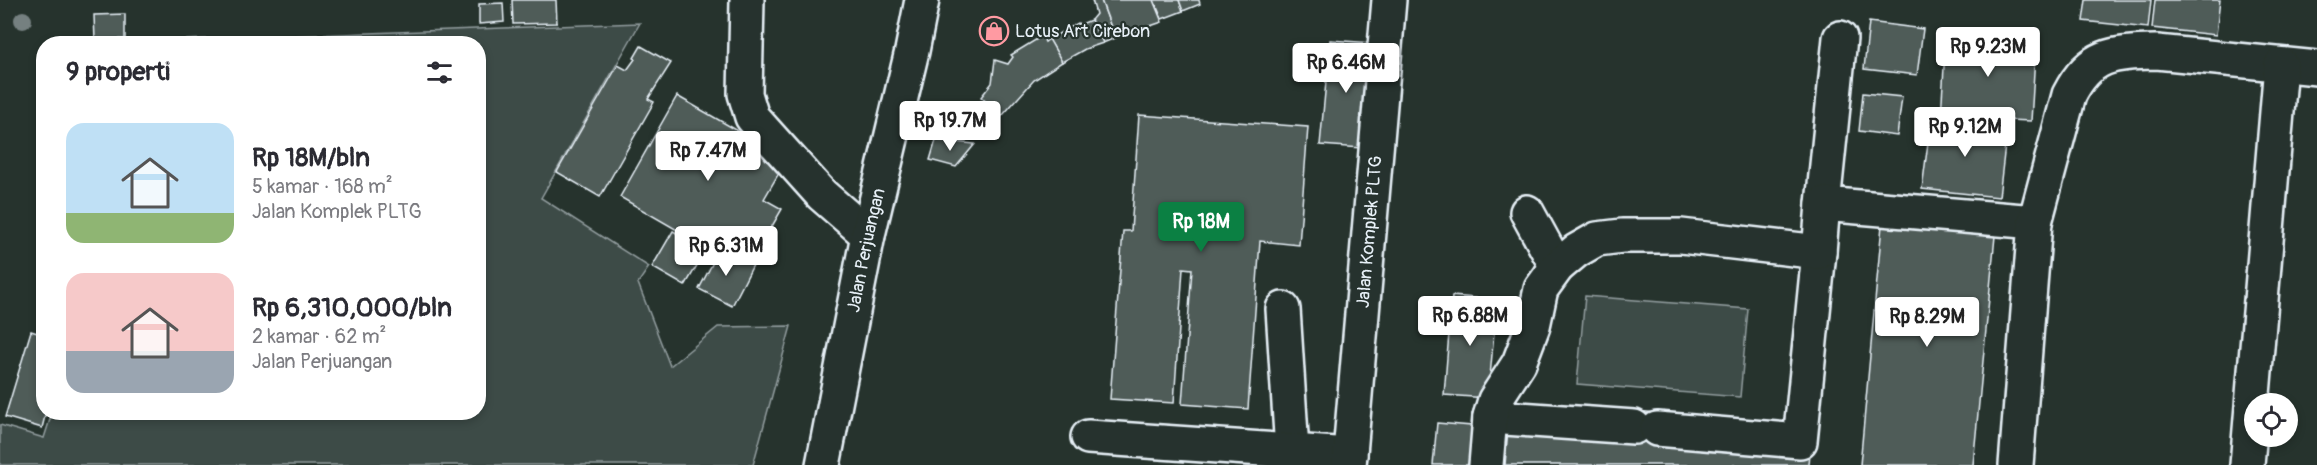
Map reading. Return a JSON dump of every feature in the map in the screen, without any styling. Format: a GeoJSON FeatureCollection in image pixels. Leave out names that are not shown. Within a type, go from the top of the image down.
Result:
{"type":"FeatureCollection","features":[{"type":"Feature","properties":{"kind":"street"},"geometry":{"type":"LineString","coordinates":[[747,0],[745,94],[752,117],[822,195],[868,235]]}},
{"type":"Feature","properties":{"kind":"street","name":"Jalan Perjuangan"},"geometry":{"type":"LineString","coordinates":[[823,465],[868,235],[922,0]]}},
{"type":"Feature","properties":{"kind":"street","name":"Jalan Komplek PLTG"},"geometry":{"type":"LineString","coordinates":[[1349,460],[1389,0]]}},
{"type":"Feature","properties":{"kind":"street"},"geometry":{"type":"LineString","coordinates":[[1490,417],[1800,441],[1840,38]]}},
{"type":"Feature","properties":{"kind":"street"},"geometry":{"type":"LineString","coordinates":[[2016,465],[2035,222],[2069,95],[2078,77],[2099,59],[2132,52],[2157,52],[2317,68]]}},
{"type":"Feature","properties":{"kind":"street"},"geometry":{"type":"LineString","coordinates":[[2247,465],[2281,65]]}},
{"type":"Feature","properties":{"kind":"street"},"geometry":{"type":"LineString","coordinates":[[1823,204],[2035,222]]}},
{"type":"Feature","properties":{"kind":"street"},"geometry":{"type":"LineString","coordinates":[[1527,212],[1557,267]]}},
{"type":"Feature","properties":{"kind":"street"},"geometry":{"type":"LineString","coordinates":[[1486,465],[1490,417],[1495,400],[1519,363],[1533,326],[1541,290],[1557,267],[1576,251],[1597,239],[1622,236],[1681,236],[1819,252]]}},
{"type":"Feature","properties":{"kind":"street"},"geometry":{"type":"LineString","coordinates":[[1283,309],[1292,451]]}},
{"type":"Feature","properties":{"kind":"street"},"geometry":{"type":"LineString","coordinates":[[1088,437],[1292,451],[1349,460]]}},
{"type":"Feature","properties":{"kind":"shaded area"},"geometry":{"type":"Polygon","coordinates":[[[640,23],[541,198],[649,267],[638,283],[670,366],[718,327],[791,326],[753,465],[0,465],[0,425],[44,438],[50,420],[486,420],[486,36],[287,36],[640,23]]]}},
{"type":"Feature","properties":{"kind":"shaded area"},"geometry":{"type":"Polygon","coordinates":[[[1585,296],[1748,309],[1740,397],[1577,384],[1585,296]]]}},
{"type":"Feature","properties":{"kind":"building"},"geometry":{"type":"Polygon","coordinates":[[[512,0],[556,0],[557,23],[513,24],[512,0]]]}},
{"type":"Feature","properties":{"kind":"building"},"geometry":{"type":"Polygon","coordinates":[[[1092,0],[1101,0],[1115,38],[1103,43],[1091,20],[1096,14],[1092,0]]]}},
{"type":"Feature","properties":{"kind":"building"},"geometry":{"type":"Polygon","coordinates":[[[1101,0],[1153,0],[1162,22],[1115,38],[1101,0]]]}},
{"type":"Feature","properties":{"kind":"building"},"geometry":{"type":"Polygon","coordinates":[[[1154,0],[1179,0],[1183,11],[1162,19],[1154,0]]]}},
{"type":"Feature","properties":{"kind":"building"},"geometry":{"type":"Polygon","coordinates":[[[1179,0],[1199,0],[1200,4],[1183,11],[1179,0]]]}},
{"type":"Feature","properties":{"kind":"building"},"geometry":{"type":"Polygon","coordinates":[[[2086,0],[2151,0],[2148,28],[2083,21],[2086,0]]]}},
{"type":"Feature","properties":{"kind":"building"},"geometry":{"type":"Polygon","coordinates":[[[2155,0],[2220,0],[2216,35],[2152,28],[2155,0]]]}},
{"type":"Feature","properties":{"kind":"building"},"geometry":{"type":"Polygon","coordinates":[[[503,3],[504,22],[479,24],[479,4],[503,3]]]}},
{"type":"Feature","properties":{"kind":"building"},"geometry":{"type":"Polygon","coordinates":[[[125,14],[125,36],[95,36],[94,15],[125,14]]]}},
{"type":"Feature","properties":{"kind":"building"},"geometry":{"type":"Polygon","coordinates":[[[1091,20],[1103,43],[1085,49],[1062,62],[1049,39],[1078,23],[1079,25],[1091,20]]]}},
{"type":"Feature","properties":{"kind":"building"},"geometry":{"type":"Polygon","coordinates":[[[1869,22],[1923,29],[1917,75],[1864,69],[1869,22]]]}},
{"type":"Feature","properties":{"kind":"building"},"geometry":{"type":"Polygon","coordinates":[[[1946,34],[2036,39],[2031,121],[1941,117],[1946,34]]]}},
{"type":"Feature","properties":{"kind":"building"},"geometry":{"type":"Polygon","coordinates":[[[1042,36],[1045,42],[1049,39],[1062,62],[1034,80],[1002,116],[981,97],[992,83],[995,60],[1008,64],[1013,57],[1011,55],[1042,36]]]}},
{"type":"Feature","properties":{"kind":"building"},"geometry":{"type":"Polygon","coordinates":[[[1330,40],[1372,43],[1362,148],[1320,145],[1330,40]]]}},
{"type":"Feature","properties":{"kind":"building"},"geometry":{"type":"Polygon","coordinates":[[[641,46],[671,63],[648,99],[654,102],[600,197],[557,172],[618,65],[627,70],[641,46]]]}},
{"type":"Feature","properties":{"kind":"building"},"geometry":{"type":"Polygon","coordinates":[[[1863,93],[1902,97],[1897,136],[1859,131],[1863,93]]]}},
{"type":"Feature","properties":{"kind":"building"},"geometry":{"type":"Polygon","coordinates":[[[677,96],[787,159],[764,199],[782,209],[749,266],[731,255],[729,260],[620,197],[677,96]]]}},
{"type":"Feature","properties":{"kind":"building"},"geometry":{"type":"Polygon","coordinates":[[[1139,115],[1308,127],[1299,245],[1260,241],[1248,409],[1182,404],[1192,269],[1183,268],[1174,403],[1110,399],[1123,231],[1131,231],[1139,115]]]}},
{"type":"Feature","properties":{"kind":"building"},"geometry":{"type":"Polygon","coordinates":[[[1931,119],[2007,128],[1999,197],[1922,189],[1931,119]]]}},
{"type":"Feature","properties":{"kind":"building"},"geometry":{"type":"Polygon","coordinates":[[[936,140],[975,144],[956,167],[930,160],[936,140]]]}},
{"type":"Feature","properties":{"kind":"building"},"geometry":{"type":"Polygon","coordinates":[[[1882,225],[1995,236],[1973,465],[1860,465],[1882,225]]]}},
{"type":"Feature","properties":{"kind":"building"},"geometry":{"type":"Polygon","coordinates":[[[673,231],[706,250],[685,286],[652,267],[673,231]]]}},
{"type":"Feature","properties":{"kind":"building"},"geometry":{"type":"Polygon","coordinates":[[[721,247],[753,265],[732,306],[699,289],[721,247]]]}},
{"type":"Feature","properties":{"kind":"building"},"geometry":{"type":"Polygon","coordinates":[[[1452,296],[1497,300],[1488,398],[1444,395],[1452,296]]]}},
{"type":"Feature","properties":{"kind":"building"},"geometry":{"type":"Polygon","coordinates":[[[31,331],[36,333],[36,420],[44,420],[42,428],[5,417],[31,331]]]}},
{"type":"Feature","properties":{"kind":"building"},"geometry":{"type":"Polygon","coordinates":[[[1636,411],[1658,413],[1810,452],[1809,465],[1505,465],[1508,428],[1636,411]]]}},
{"type":"Feature","properties":{"kind":"building"},"geometry":{"type":"Polygon","coordinates":[[[1437,423],[1483,427],[1480,465],[1433,465],[1437,423]]]}},
{"type":"Feature","properties":{"kind":"place","name":"Lotus Art Cirebon"},"geometry":{"type":"Point","coordinates":[994,31]}}]}
